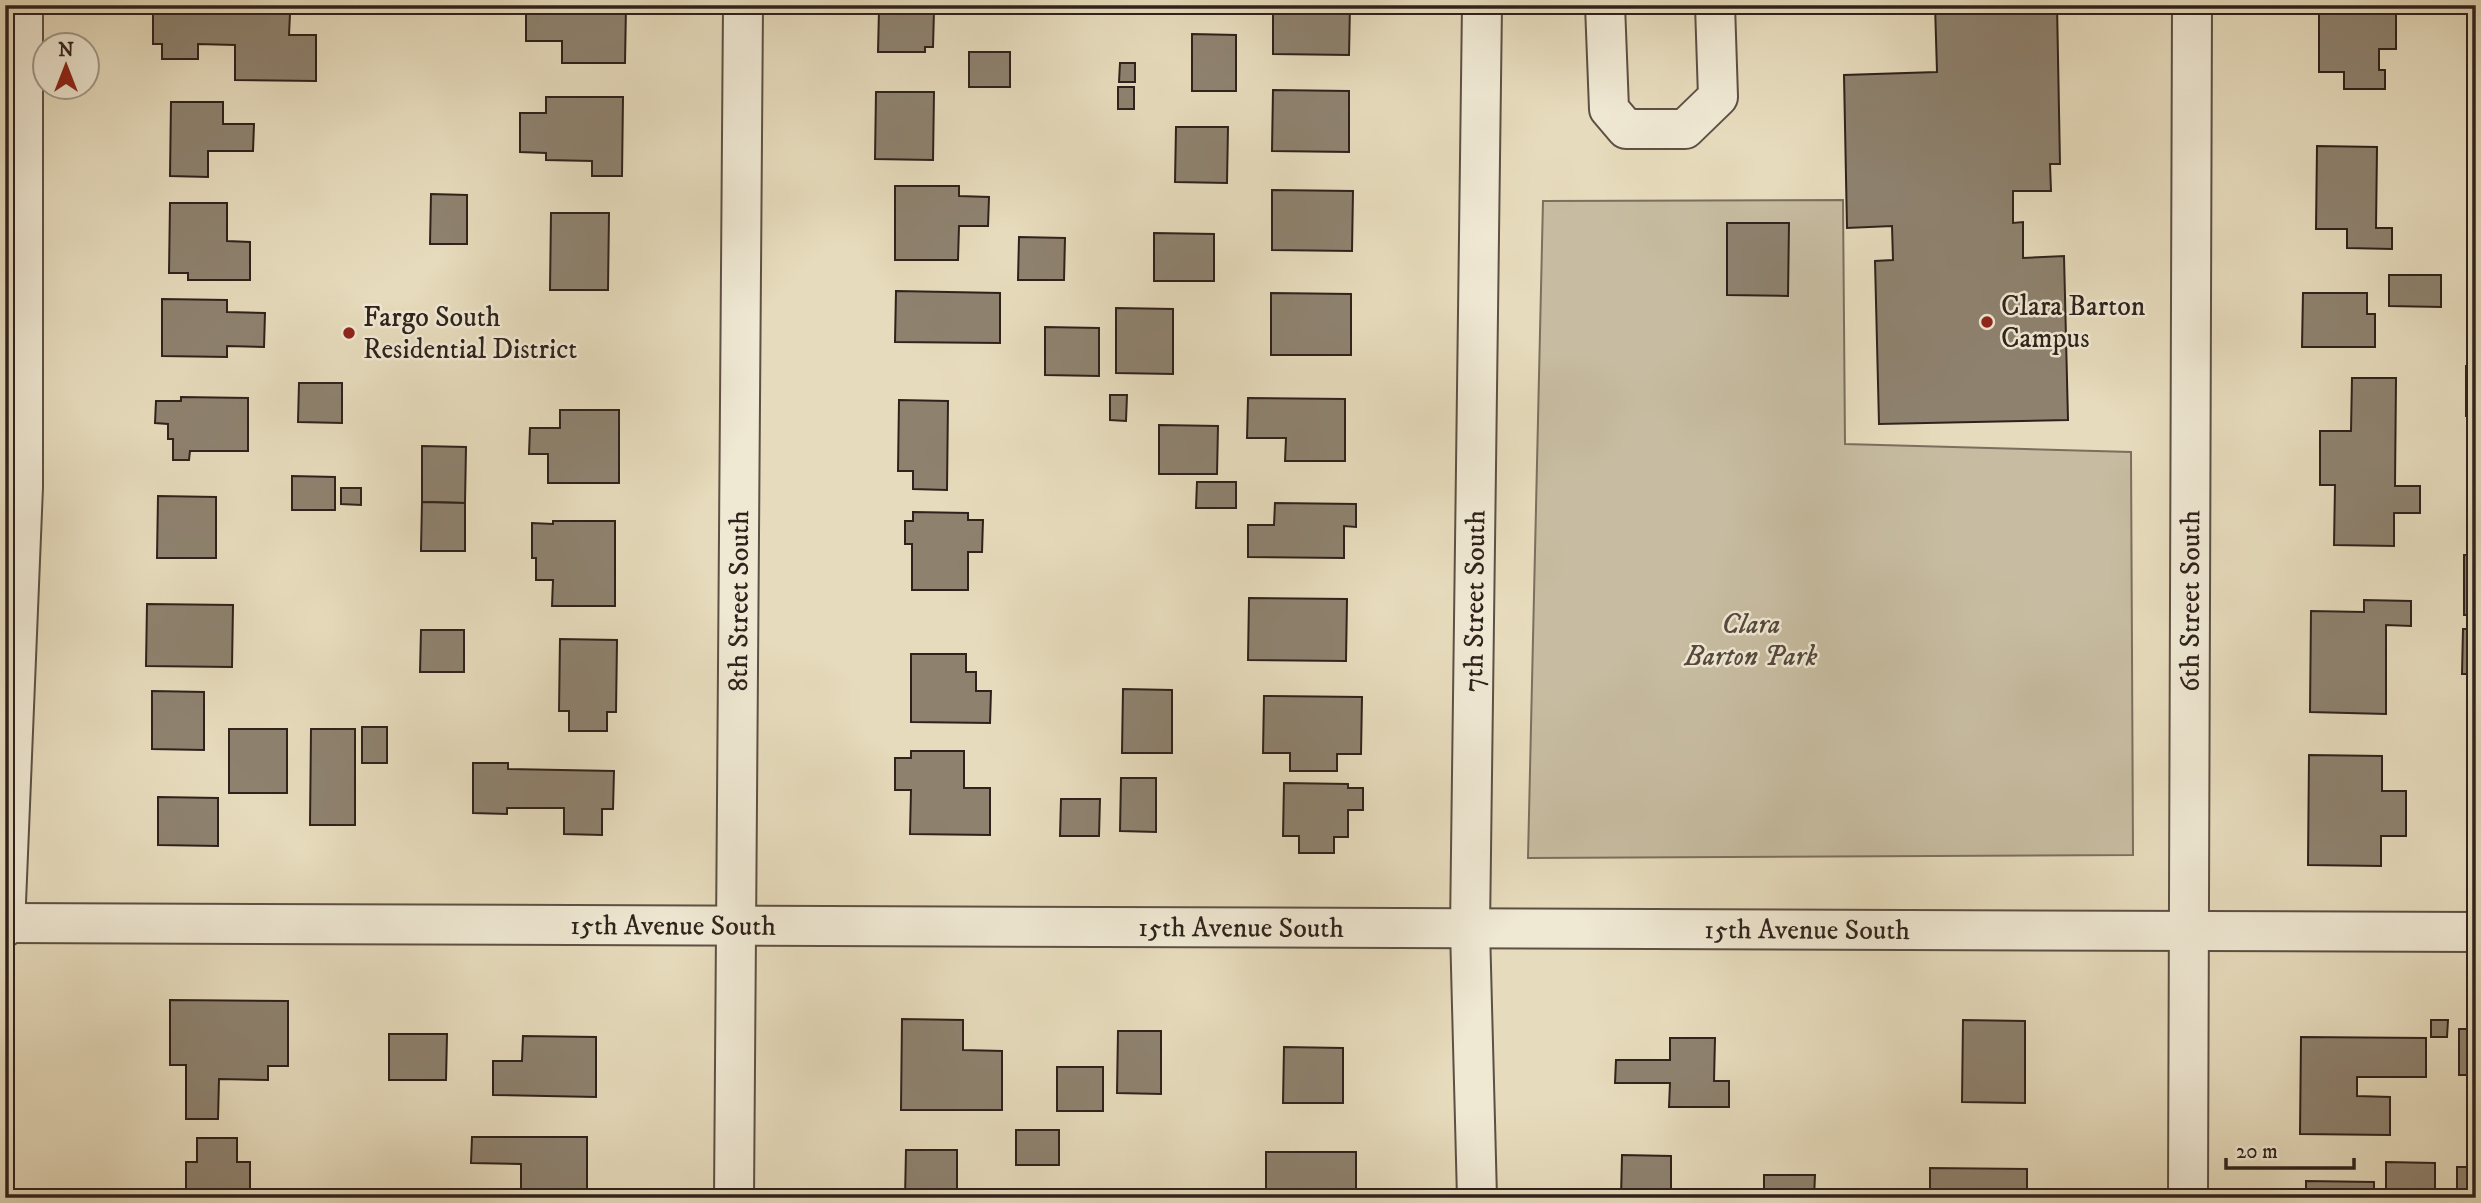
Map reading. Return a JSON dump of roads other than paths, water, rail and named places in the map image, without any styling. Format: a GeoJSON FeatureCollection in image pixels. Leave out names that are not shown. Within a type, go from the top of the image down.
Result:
{"type":"FeatureCollection","features":[{"type":"Feature","properties":{"kind":"street"},"geometry":{"type":"LineString","coordinates":[[5,924],[23,487],[23,5]]}},
{"type":"Feature","properties":{"kind":"street","name":"8th Street South"},"geometry":{"type":"LineString","coordinates":[[734,1198],[743,5]]}},
{"type":"Feature","properties":{"kind":"street","name":"7th Street South"},"geometry":{"type":"LineString","coordinates":[[1477,1198],[1470,929],[1482,5]]}},
{"type":"Feature","properties":{"kind":"street"},"geometry":{"type":"LineString","coordinates":[[1605,5],[1609,109],[1626,129],[1685,129],[1718,97],[1715,5]]}},
{"type":"Feature","properties":{"kind":"street","name":"6th Street South"},"geometry":{"type":"LineString","coordinates":[[2188,1198],[2192,5]]}},
{"type":"Feature","properties":{"kind":"street","name":"15th Avenue South"},"geometry":{"type":"LineString","coordinates":[[5,924],[2476,932]]}},
{"type":"Feature","properties":{"kind":"place","name":"Clara Barton Campus"},"geometry":{"type":"Point","coordinates":[1987,322]}},
{"type":"Feature","properties":{"kind":"place","name":"Fargo South Residential District"},"geometry":{"type":"Point","coordinates":[349,333]}},
{"type":"Feature","properties":{"kind":"park label","name":"Clara Barton Park"},"geometry":{"type":"Point","coordinates":[1751,640]}}]}
